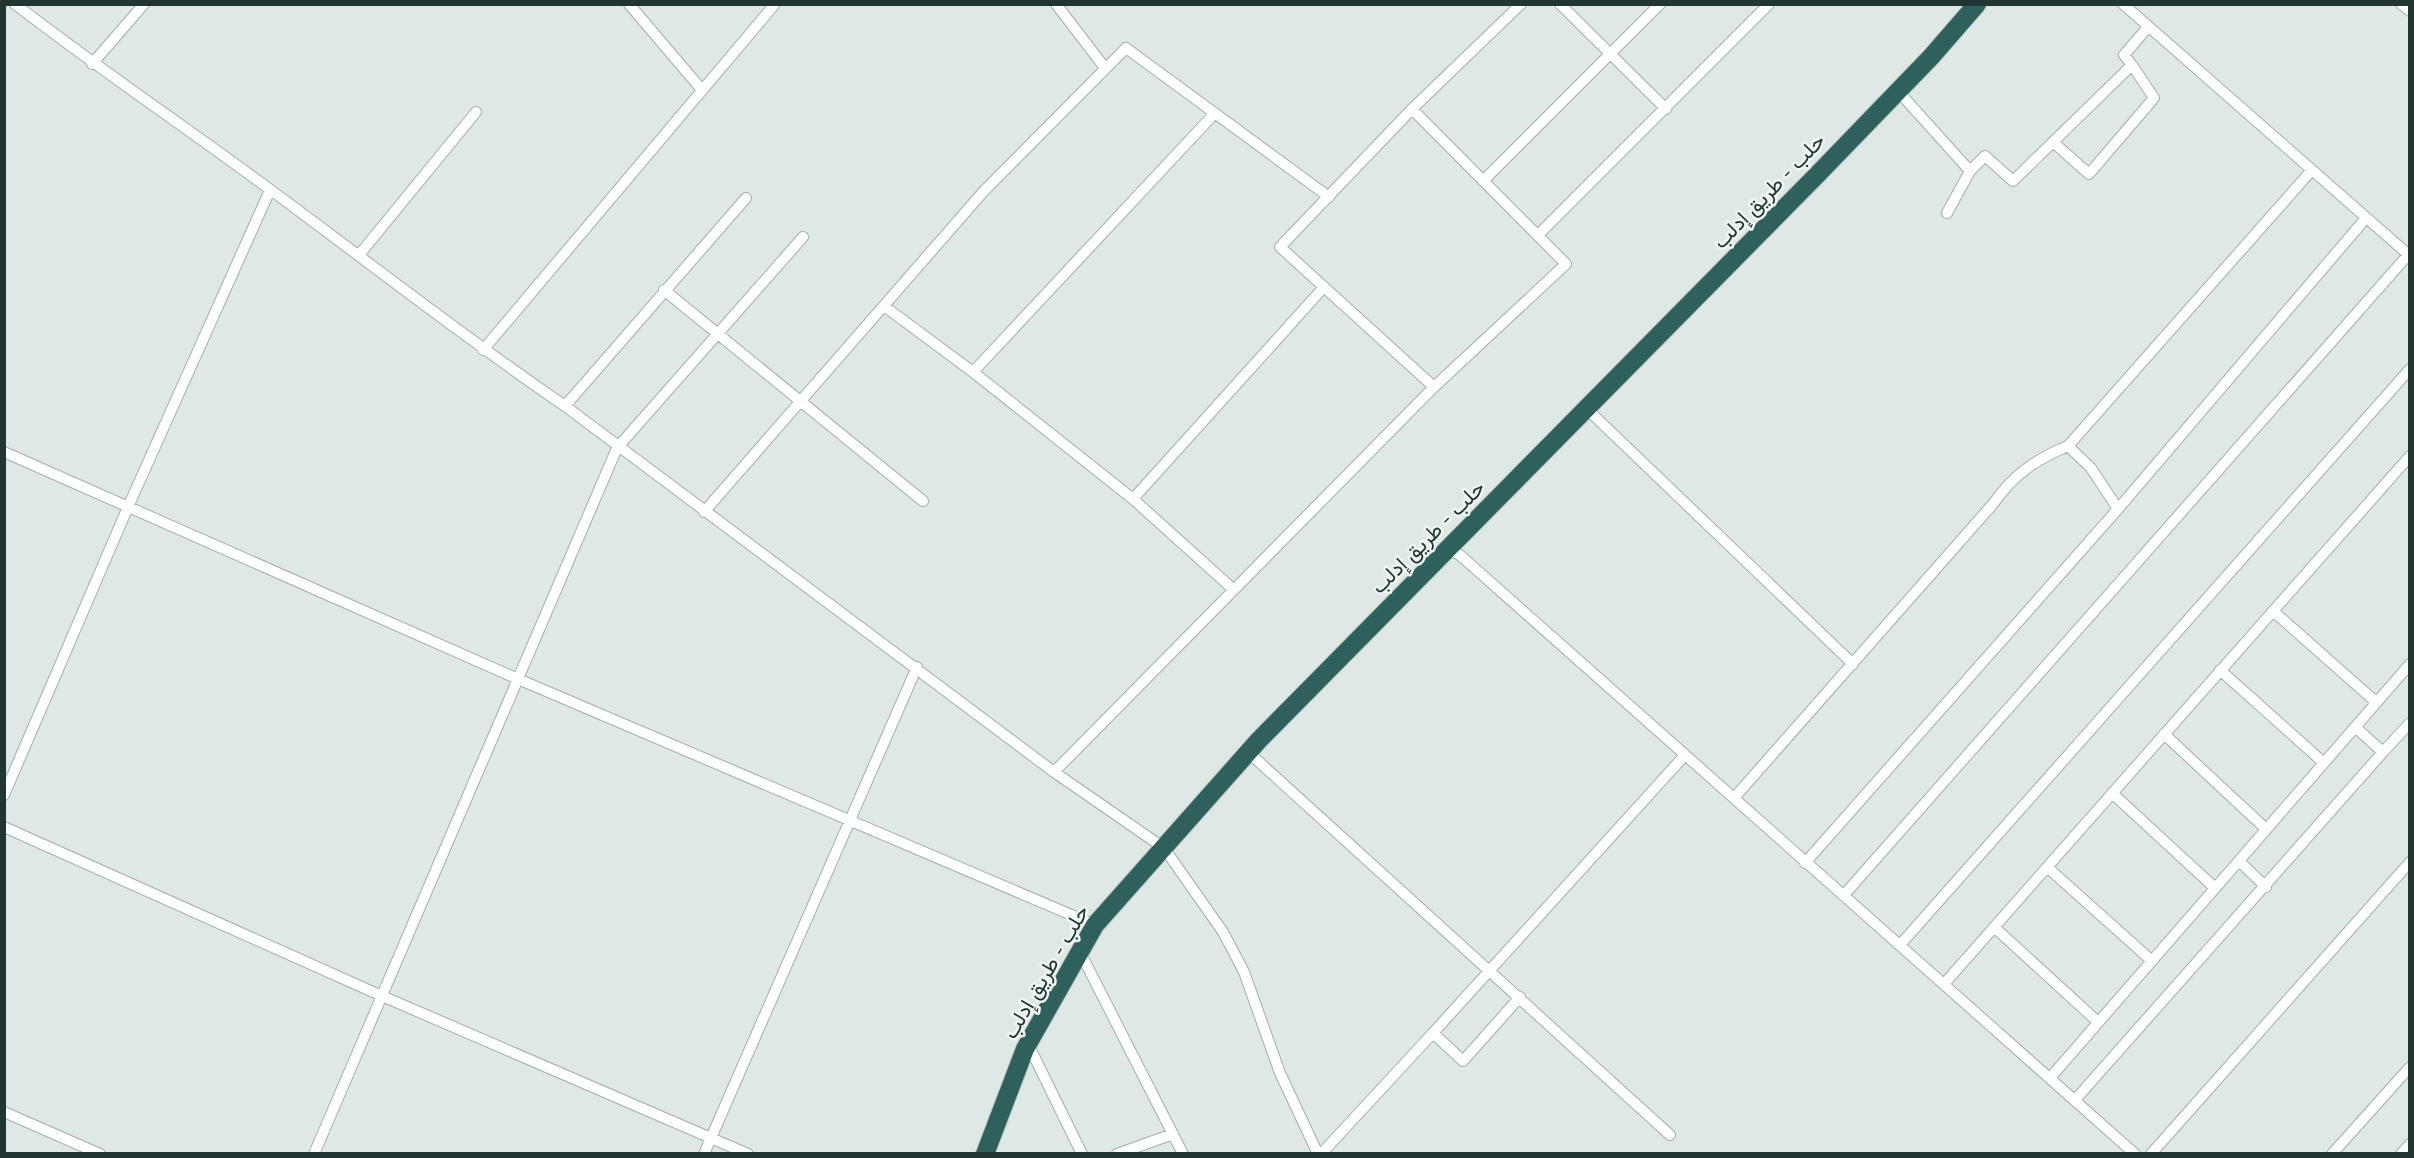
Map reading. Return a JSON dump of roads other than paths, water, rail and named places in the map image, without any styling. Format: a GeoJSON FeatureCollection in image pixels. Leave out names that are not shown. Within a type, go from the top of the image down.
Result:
{"type":"FeatureCollection","features":[{"type":"Feature","properties":{"kind":"highway","name":"حلب - طريق إدلب"},"geometry":{"type":"LineString","coordinates":[[986,1154],[1028,1044],[1095,925],[1248,752],[1898,91],[1977,4]]}},
{"type":"Feature","properties":{"kind":"street"},"geometry":{"type":"LineString","coordinates":[[15,4],[92,64],[359,255],[483,350],[565,406],[617,448],[917,667],[1054,772],[1164,848],[1223,932],[1244,972],[1280,1073],[1319,1154],[1433,1033],[1685,755]]}},
{"type":"Feature","properties":{"kind":"street"},"geometry":{"type":"LineString","coordinates":[[92,64],[144,4]]}},
{"type":"Feature","properties":{"kind":"street"},"geometry":{"type":"LineString","coordinates":[[629,4],[702,90]]}},
{"type":"Feature","properties":{"kind":"street"},"geometry":{"type":"LineString","coordinates":[[483,350],[775,4]]}},
{"type":"Feature","properties":{"kind":"street"},"geometry":{"type":"LineString","coordinates":[[1056,4],[1105,69]]}},
{"type":"Feature","properties":{"kind":"street"},"geometry":{"type":"LineString","coordinates":[[1434,387],[1280,247],[1413,109],[1521,4]]}},
{"type":"Feature","properties":{"kind":"street"},"geometry":{"type":"LineString","coordinates":[[1560,4],[1666,109]]}},
{"type":"Feature","properties":{"kind":"street"},"geometry":{"type":"LineString","coordinates":[[1483,181],[1660,4]]}},
{"type":"Feature","properties":{"kind":"street"},"geometry":{"type":"LineString","coordinates":[[1538,235],[1769,4]]}},
{"type":"Feature","properties":{"kind":"street"},"geometry":{"type":"LineString","coordinates":[[1844,895],[2409,256],[2123,4]]}},
{"type":"Feature","properties":{"kind":"street"},"geometry":{"type":"LineString","coordinates":[[2401,4],[2409,12]]}},
{"type":"Feature","properties":{"kind":"street"},"geometry":{"type":"LineString","coordinates":[[2053,142],[2089,174],[2154,98],[2124,55],[2148,27]]}},
{"type":"Feature","properties":{"kind":"street"},"geometry":{"type":"LineString","coordinates":[[704,512],[983,192],[1126,48],[1329,197]]}},
{"type":"Feature","properties":{"kind":"street"},"geometry":{"type":"LineString","coordinates":[[1947,213],[1970,171],[1985,156],[2013,181],[2132,65]]}},
{"type":"Feature","properties":{"kind":"street"},"geometry":{"type":"LineString","coordinates":[[1898,91],[1970,171]]}},
{"type":"Feature","properties":{"kind":"street"},"geometry":{"type":"LineString","coordinates":[[1054,772],[1434,387],[1566,264],[1413,109]]}},
{"type":"Feature","properties":{"kind":"street"},"geometry":{"type":"LineString","coordinates":[[359,255],[476,112]]}},
{"type":"Feature","properties":{"kind":"street"},"geometry":{"type":"LineString","coordinates":[[973,372],[1215,113]]}},
{"type":"Feature","properties":{"kind":"street"},"geometry":{"type":"LineString","coordinates":[[1734,798],[1993,504],[2008,482],[2040,457],[2068,446],[2312,170]]}},
{"type":"Feature","properties":{"kind":"street"},"geometry":{"type":"LineString","coordinates":[[4,795],[128,507],[270,190]]}},
{"type":"Feature","properties":{"kind":"street"},"geometry":{"type":"LineString","coordinates":[[565,406],[664,290],[747,198]]}},
{"type":"Feature","properties":{"kind":"street"},"geometry":{"type":"LineString","coordinates":[[1805,863],[2118,510],[2366,218]]}},
{"type":"Feature","properties":{"kind":"street"},"geometry":{"type":"LineString","coordinates":[[314,1154],[617,448],[720,334],[803,237]]}},
{"type":"Feature","properties":{"kind":"street"},"geometry":{"type":"LineString","coordinates":[[1133,499],[1324,287]]}},
{"type":"Feature","properties":{"kind":"street"},"geometry":{"type":"LineString","coordinates":[[664,290],[923,501]]}},
{"type":"Feature","properties":{"kind":"street"},"geometry":{"type":"LineString","coordinates":[[884,306],[973,372],[1133,499],[1234,590]]}},
{"type":"Feature","properties":{"kind":"street"},"geometry":{"type":"LineString","coordinates":[[1900,945],[2409,369]]}},
{"type":"Feature","properties":{"kind":"street"},"geometry":{"type":"LineString","coordinates":[[1587,409],[1854,664]]}},
{"type":"Feature","properties":{"kind":"street"},"geometry":{"type":"LineString","coordinates":[[2068,446],[2091,468],[2118,510]]}},
{"type":"Feature","properties":{"kind":"street"},"geometry":{"type":"LineString","coordinates":[[4,452],[518,680],[1095,925]]}},
{"type":"Feature","properties":{"kind":"street"},"geometry":{"type":"LineString","coordinates":[[1944,984],[2409,456]]}},
{"type":"Feature","properties":{"kind":"street"},"geometry":{"type":"LineString","coordinates":[[1449,549],[1461,556],[2135,1154]]}},
{"type":"Feature","properties":{"kind":"street"},"geometry":{"type":"LineString","coordinates":[[2273,611],[2376,702]]}},
{"type":"Feature","properties":{"kind":"street"},"geometry":{"type":"LineString","coordinates":[[2050,1078],[2409,664]]}},
{"type":"Feature","properties":{"kind":"street"},"geometry":{"type":"LineString","coordinates":[[704,1154],[917,667]]}},
{"type":"Feature","properties":{"kind":"street"},"geometry":{"type":"LineString","coordinates":[[2220,670],[2324,763]]}},
{"type":"Feature","properties":{"kind":"street"},"geometry":{"type":"LineString","coordinates":[[2075,1100],[2409,723]]}},
{"type":"Feature","properties":{"kind":"street"},"geometry":{"type":"LineString","coordinates":[[2355,727],[2384,752]]}},
{"type":"Feature","properties":{"kind":"street"},"geometry":{"type":"LineString","coordinates":[[2164,734],[2266,829]]}},
{"type":"Feature","properties":{"kind":"street"},"geometry":{"type":"LineString","coordinates":[[1248,752],[1490,969],[1670,1135]]}},
{"type":"Feature","properties":{"kind":"street"},"geometry":{"type":"LineString","coordinates":[[2112,793],[2215,888]]}},
{"type":"Feature","properties":{"kind":"street"},"geometry":{"type":"LineString","coordinates":[[4,828],[382,996],[748,1154]]}},
{"type":"Feature","properties":{"kind":"street"},"geometry":{"type":"LineString","coordinates":[[2239,861],[2266,887]]}},
{"type":"Feature","properties":{"kind":"street"},"geometry":{"type":"LineString","coordinates":[[2151,1154],[2409,862]]}},
{"type":"Feature","properties":{"kind":"street"},"geometry":{"type":"LineString","coordinates":[[2047,867],[2152,961]]}},
{"type":"Feature","properties":{"kind":"street"},"geometry":{"type":"LineString","coordinates":[[1994,927],[2098,1022]]}},
{"type":"Feature","properties":{"kind":"street"},"geometry":{"type":"LineString","coordinates":[[1080,952],[1183,1154]]}},
{"type":"Feature","properties":{"kind":"street"},"geometry":{"type":"LineString","coordinates":[[1433,1033],[1463,1060],[1520,997]]}},
{"type":"Feature","properties":{"kind":"street"},"geometry":{"type":"LineString","coordinates":[[1028,1044],[1082,1154]]}},
{"type":"Feature","properties":{"kind":"street"},"geometry":{"type":"LineString","coordinates":[[2332,1154],[2409,1066]]}},
{"type":"Feature","properties":{"kind":"street"},"geometry":{"type":"LineString","coordinates":[[4,1112],[100,1154]]}},
{"type":"Feature","properties":{"kind":"street"},"geometry":{"type":"LineString","coordinates":[[1117,1154],[1173,1134]]}},
{"type":"Feature","properties":{"kind":"street"},"geometry":{"type":"LineString","coordinates":[[2401,1154],[2409,1144]]}}]}
